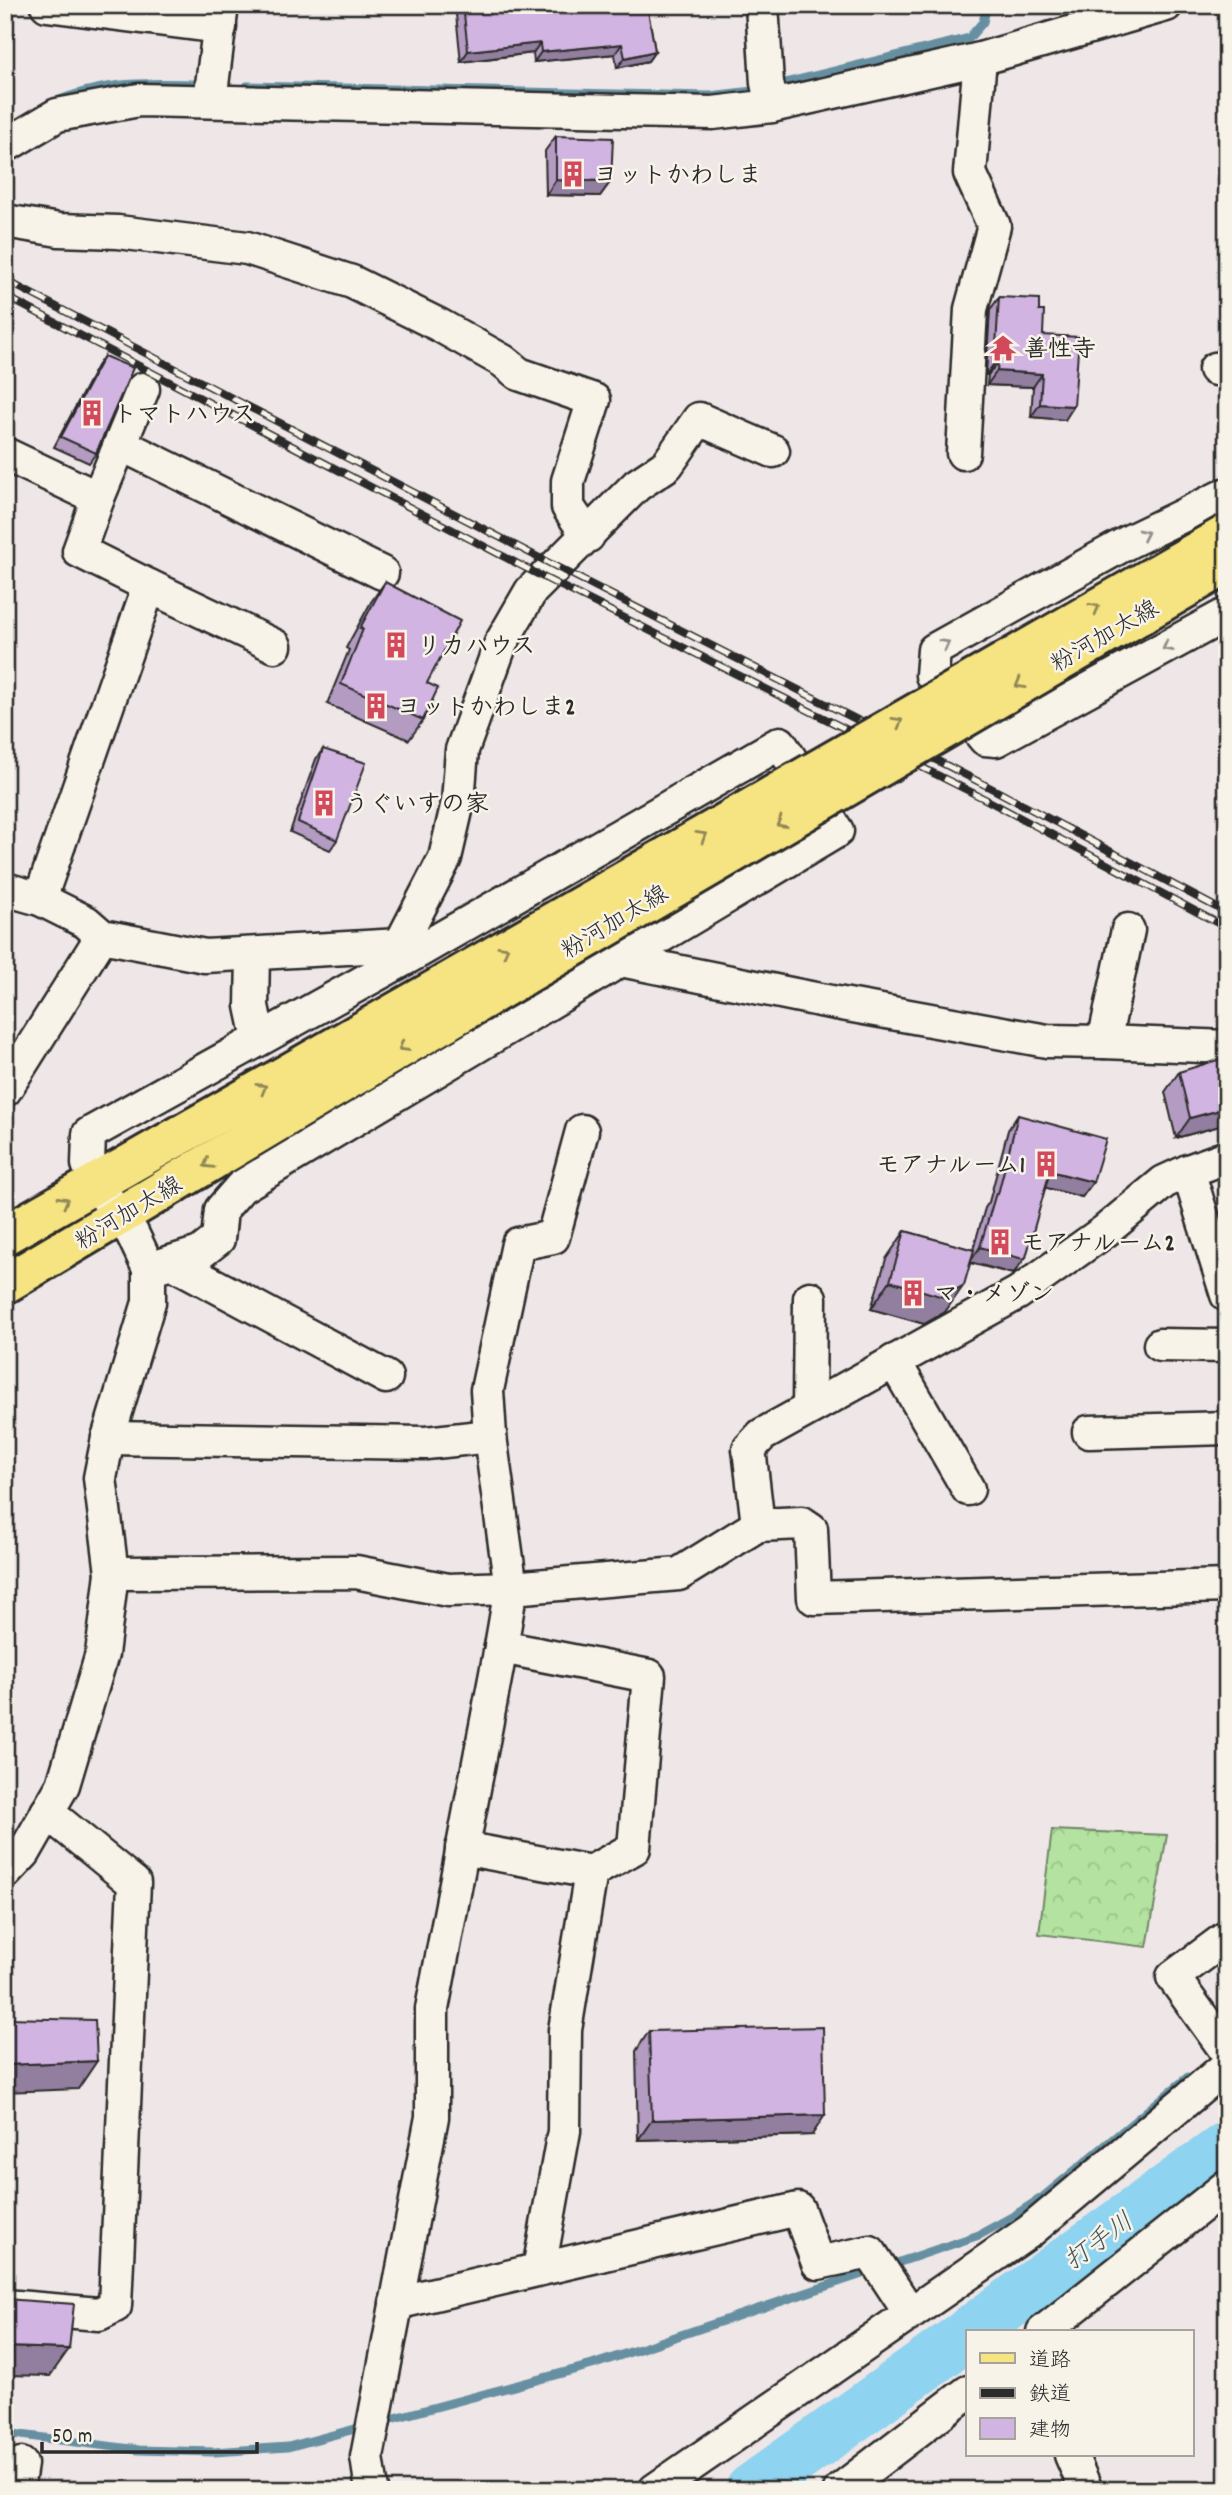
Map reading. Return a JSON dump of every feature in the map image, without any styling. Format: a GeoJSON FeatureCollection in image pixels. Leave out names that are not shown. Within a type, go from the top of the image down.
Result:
{"type":"FeatureCollection","features":[{"type":"Feature","properties":{"kind":"main road","name":"粉河加太線"},"geometry":{"type":"LineString","coordinates":[[5,1284],[119,1217],[454,998],[1227,534]]}},
{"type":"Feature","properties":{"kind":"main road","name":"粉河加太線"},"geometry":{"type":"LineString","coordinates":[[5,1235],[96,1182],[668,889],[1227,564]]}},
{"type":"Feature","properties":{"kind":"street"},"geometry":{"type":"LineString","coordinates":[[47,5],[221,16],[211,101]]}},
{"type":"Feature","properties":{"kind":"street"},"geometry":{"type":"LineString","coordinates":[[762,5],[769,95]]}},
{"type":"Feature","properties":{"kind":"street"},"geometry":{"type":"LineString","coordinates":[[5,146],[57,115],[139,100],[713,113],[769,95],[980,59],[1166,5]]}},
{"type":"Feature","properties":{"kind":"street"},"geometry":{"type":"LineString","coordinates":[[963,453],[971,309],[994,226],[970,173],[980,59]]}},
{"type":"Feature","properties":{"kind":"street"},"geometry":{"type":"LineString","coordinates":[[5,221],[59,230],[118,232],[247,248],[352,282],[439,325],[503,361],[519,374],[594,400],[568,481],[568,507],[588,536]]}},
{"type":"Feature","properties":{"kind":"street"},"geometry":{"type":"LineString","coordinates":[[143,390],[79,551],[275,646]]}},
{"type":"Feature","properties":{"kind":"street"},"geometry":{"type":"LineString","coordinates":[[410,948],[444,859],[458,802],[462,750],[500,643],[531,591],[637,485],[667,465],[699,419],[773,451]]}},
{"type":"Feature","properties":{"kind":"street"},"geometry":{"type":"LineString","coordinates":[[120,444],[382,573]]}},
{"type":"Feature","properties":{"kind":"street"},"geometry":{"type":"LineString","coordinates":[[5,454],[98,498]]}},
{"type":"Feature","properties":{"kind":"street"},"geometry":{"type":"LineString","coordinates":[[1227,494],[1130,541],[934,650],[932,675],[985,739],[996,740],[1227,614]]}},
{"type":"Feature","properties":{"kind":"street"},"geometry":{"type":"LineString","coordinates":[[40,899],[149,586]]}},
{"type":"Feature","properties":{"kind":"street"},"geometry":{"type":"LineString","coordinates":[[160,1265],[200,1253],[218,1239],[221,1210],[241,1187],[838,831],[780,743],[410,948],[259,1039],[89,1134],[88,1164],[96,1182],[119,1217],[160,1265],[386,1377]]}},
{"type":"Feature","properties":{"kind":"street"},"geometry":{"type":"LineString","coordinates":[[5,889],[40,899],[86,922],[102,936],[205,956],[410,948]]}},
{"type":"Feature","properties":{"kind":"street"},"geometry":{"type":"LineString","coordinates":[[1104,1042],[1128,930]]}},
{"type":"Feature","properties":{"kind":"street"},"geometry":{"type":"LineString","coordinates":[[6,1087],[102,936]]}},
{"type":"Feature","properties":{"kind":"street"},"geometry":{"type":"LineString","coordinates":[[253,955],[252,1006],[259,1039]]}},
{"type":"Feature","properties":{"kind":"street"},"geometry":{"type":"LineString","coordinates":[[621,960],[1046,1041],[1227,1047]]}},
{"type":"Feature","properties":{"kind":"street"},"geometry":{"type":"LineString","coordinates":[[372,2490],[367,2457],[432,2117],[432,2009],[511,1588],[490,1436],[487,1390],[518,1244],[553,1237],[582,1131]]}},
{"type":"Feature","properties":{"kind":"street"},"geometry":{"type":"LineString","coordinates":[[758,1525],[749,1449],[762,1435],[1018,1293],[1105,1231],[1164,1182],[1227,1157]]}},
{"type":"Feature","properties":{"kind":"street"},"geometry":{"type":"LineString","coordinates":[[1188,1171],[1227,1295]]}},
{"type":"Feature","properties":{"kind":"street"},"geometry":{"type":"LineString","coordinates":[[5,1873],[24,1853],[63,1785],[102,1654],[111,1573],[100,1478],[108,1438],[160,1265]]}},
{"type":"Feature","properties":{"kind":"street"},"geometry":{"type":"LineString","coordinates":[[809,1408],[810,1298]]}},
{"type":"Feature","properties":{"kind":"street"},"geometry":{"type":"LineString","coordinates":[[1160,1345],[1227,1346]]}},
{"type":"Feature","properties":{"kind":"street"},"geometry":{"type":"LineString","coordinates":[[894,1361],[968,1489]]}},
{"type":"Feature","properties":{"kind":"street"},"geometry":{"type":"LineString","coordinates":[[1089,1432],[1227,1428]]}},
{"type":"Feature","properties":{"kind":"street"},"geometry":{"type":"LineString","coordinates":[[108,1438],[426,1443],[490,1436]]}},
{"type":"Feature","properties":{"kind":"street"},"geometry":{"type":"LineString","coordinates":[[111,1573],[356,1572],[448,1590],[511,1588],[678,1574],[758,1525],[802,1523],[811,1530],[814,1598],[1227,1586]]}},
{"type":"Feature","properties":{"kind":"street"},"geometry":{"type":"LineString","coordinates":[[462,1848],[591,1872],[634,1848],[649,1676],[500,1647]]}},
{"type":"Feature","properties":{"kind":"street"},"geometry":{"type":"LineString","coordinates":[[5,2305],[99,2314],[115,2306],[134,1883],[47,1812]]}},
{"type":"Feature","properties":{"kind":"street"},"geometry":{"type":"LineString","coordinates":[[540,2269],[564,2131],[565,2029],[591,1872]]}},
{"type":"Feature","properties":{"kind":"street"},"geometry":{"type":"LineString","coordinates":[[1227,1937],[1173,1977],[1227,2052]]}},
{"type":"Feature","properties":{"kind":"street"},"geometry":{"type":"LineString","coordinates":[[655,2490],[1030,2231],[1227,2066]]}},
{"type":"Feature","properties":{"kind":"street"},"geometry":{"type":"LineString","coordinates":[[1046,2330],[1227,2186]]}},
{"type":"Feature","properties":{"kind":"street"},"geometry":{"type":"LineString","coordinates":[[396,2303],[798,2209],[818,2263],[870,2252],[910,2313]]}},
{"type":"Feature","properties":{"kind":"street"},"geometry":{"type":"LineString","coordinates":[[840,2490],[966,2394]]}},
{"type":"Feature","properties":{"kind":"street"},"geometry":{"type":"LineString","coordinates":[[1076,2457],[1086,2490]]}},
{"type":"Feature","properties":{"kind":"green space"},"geometry":{"type":"Polygon","coordinates":[[[1052,1830],[1167,1835],[1147,1947],[1039,1934],[1052,1830]]]}},
{"type":"Feature","properties":{"kind":"building"},"geometry":{"type":"Polygon","coordinates":[[[463,5],[647,5],[655,51],[625,58],[622,44],[541,52],[540,43],[468,51],[463,5]]]}},
{"type":"Feature","properties":{"kind":"building"},"geometry":{"type":"Polygon","coordinates":[[[556,136],[613,138],[611,181],[556,180],[556,136]]]}},
{"type":"Feature","properties":{"kind":"building"},"geometry":{"type":"Polygon","coordinates":[[[999,297],[1039,299],[1039,311],[1044,311],[1043,335],[1079,337],[1074,406],[1040,404],[1042,374],[997,371],[998,362],[995,362],[999,297]]]}},
{"type":"Feature","properties":{"kind":"building","name":"トマトハウス"},"geometry":{"type":"Polygon","coordinates":[[[104,356],[133,368],[96,453],[61,437],[104,356]]]}},
{"type":"Feature","properties":{"kind":"building"},"geometry":{"type":"Polygon","coordinates":[[[385,582],[460,621],[427,683],[438,688],[423,720],[341,684],[363,629],[360,628],[385,582]]]}},
{"type":"Feature","properties":{"kind":"building","name":"うぐいすの家"},"geometry":{"type":"Polygon","coordinates":[[[323,749],[366,763],[337,840],[298,822],[323,749]]]}},
{"type":"Feature","properties":{"kind":"building"},"geometry":{"type":"Polygon","coordinates":[[[1227,1057],[1227,1108],[1190,1118],[1179,1072],[1227,1057]]]}},
{"type":"Feature","properties":{"kind":"building"},"geometry":{"type":"Polygon","coordinates":[[[1018,1115],[1106,1139],[1093,1182],[1050,1171],[1026,1257],[1023,1259],[980,1247],[996,1193],[998,1194],[1018,1115]]]}},
{"type":"Feature","properties":{"kind":"building"},"geometry":{"type":"Polygon","coordinates":[[[905,1231],[974,1250],[964,1285],[943,1297],[890,1281],[905,1231]]]}},
{"type":"Feature","properties":{"kind":"building"},"geometry":{"type":"Polygon","coordinates":[[[5,2018],[95,2020],[97,2061],[5,2065],[5,2018]]]}},
{"type":"Feature","properties":{"kind":"building"},"geometry":{"type":"Polygon","coordinates":[[[823,2027],[825,2115],[652,2120],[649,2031],[823,2027]]]}},
{"type":"Feature","properties":{"kind":"building"},"geometry":{"type":"Polygon","coordinates":[[[5,2299],[74,2304],[69,2349],[5,2347],[5,2299]]]}},
{"type":"Feature","properties":{"kind":"waterway"},"geometry":{"type":"LineString","coordinates":[[247,86],[710,96],[753,91],[969,38],[983,22],[987,5]]}},
{"type":"Feature","properties":{"kind":"waterway"},"geometry":{"type":"LineString","coordinates":[[54,102],[107,87],[193,84]]}},
{"type":"Feature","properties":{"kind":"waterway"},"geometry":{"type":"LineString","coordinates":[[888,2266],[979,2235],[1012,2217],[1043,2197],[1188,2077]]}},
{"type":"Feature","properties":{"kind":"waterway","name":"打手川"},"geometry":{"type":"LineString","coordinates":[[973,2330],[1227,2147]]}},
{"type":"Feature","properties":{"kind":"waterway"},"geometry":{"type":"LineString","coordinates":[[380,2422],[592,2365],[874,2270]]}},
{"type":"Feature","properties":{"kind":"waterway","name":"打手川"},"geometry":{"type":"LineString","coordinates":[[751,2490],[966,2335]]}},
{"type":"Feature","properties":{"kind":"waterway"},"geometry":{"type":"LineString","coordinates":[[5,2433],[139,2450],[214,2452],[288,2447],[366,2426]]}},
{"type":"Feature","properties":{"kind":"railway"},"geometry":{"type":"LineString","coordinates":[[5,280],[555,566],[991,788],[1227,913]]}},
{"type":"Feature","properties":{"kind":"railway"},"geometry":{"type":"LineString","coordinates":[[5,296],[543,577],[985,799],[1227,928]]}},
{"type":"Feature","properties":{"kind":"place","name":"ヨットかわしま"},"geometry":{"type":"Point","coordinates":[573,174]}},
{"type":"Feature","properties":{"kind":"place","name":"善性寺"},"geometry":{"type":"Point","coordinates":[1003,348]}},
{"type":"Feature","properties":{"kind":"place","name":"トマトハウス"},"geometry":{"type":"Point","coordinates":[92,413]}},
{"type":"Feature","properties":{"kind":"place","name":"リカハウス"},"geometry":{"type":"Point","coordinates":[396,645]}},
{"type":"Feature","properties":{"kind":"place","name":"ヨットかわしま2"},"geometry":{"type":"Point","coordinates":[376,706]}},
{"type":"Feature","properties":{"kind":"place","name":"うぐいすの家"},"geometry":{"type":"Point","coordinates":[324,803]}},
{"type":"Feature","properties":{"kind":"place","name":"モアナルーム1"},"geometry":{"type":"Point","coordinates":[1046,1164]}},
{"type":"Feature","properties":{"kind":"place","name":"モアナルーム2"},"geometry":{"type":"Point","coordinates":[1000,1242]}},
{"type":"Feature","properties":{"kind":"place","name":"マ・メゾン"},"geometry":{"type":"Point","coordinates":[913,1293]}}]}
